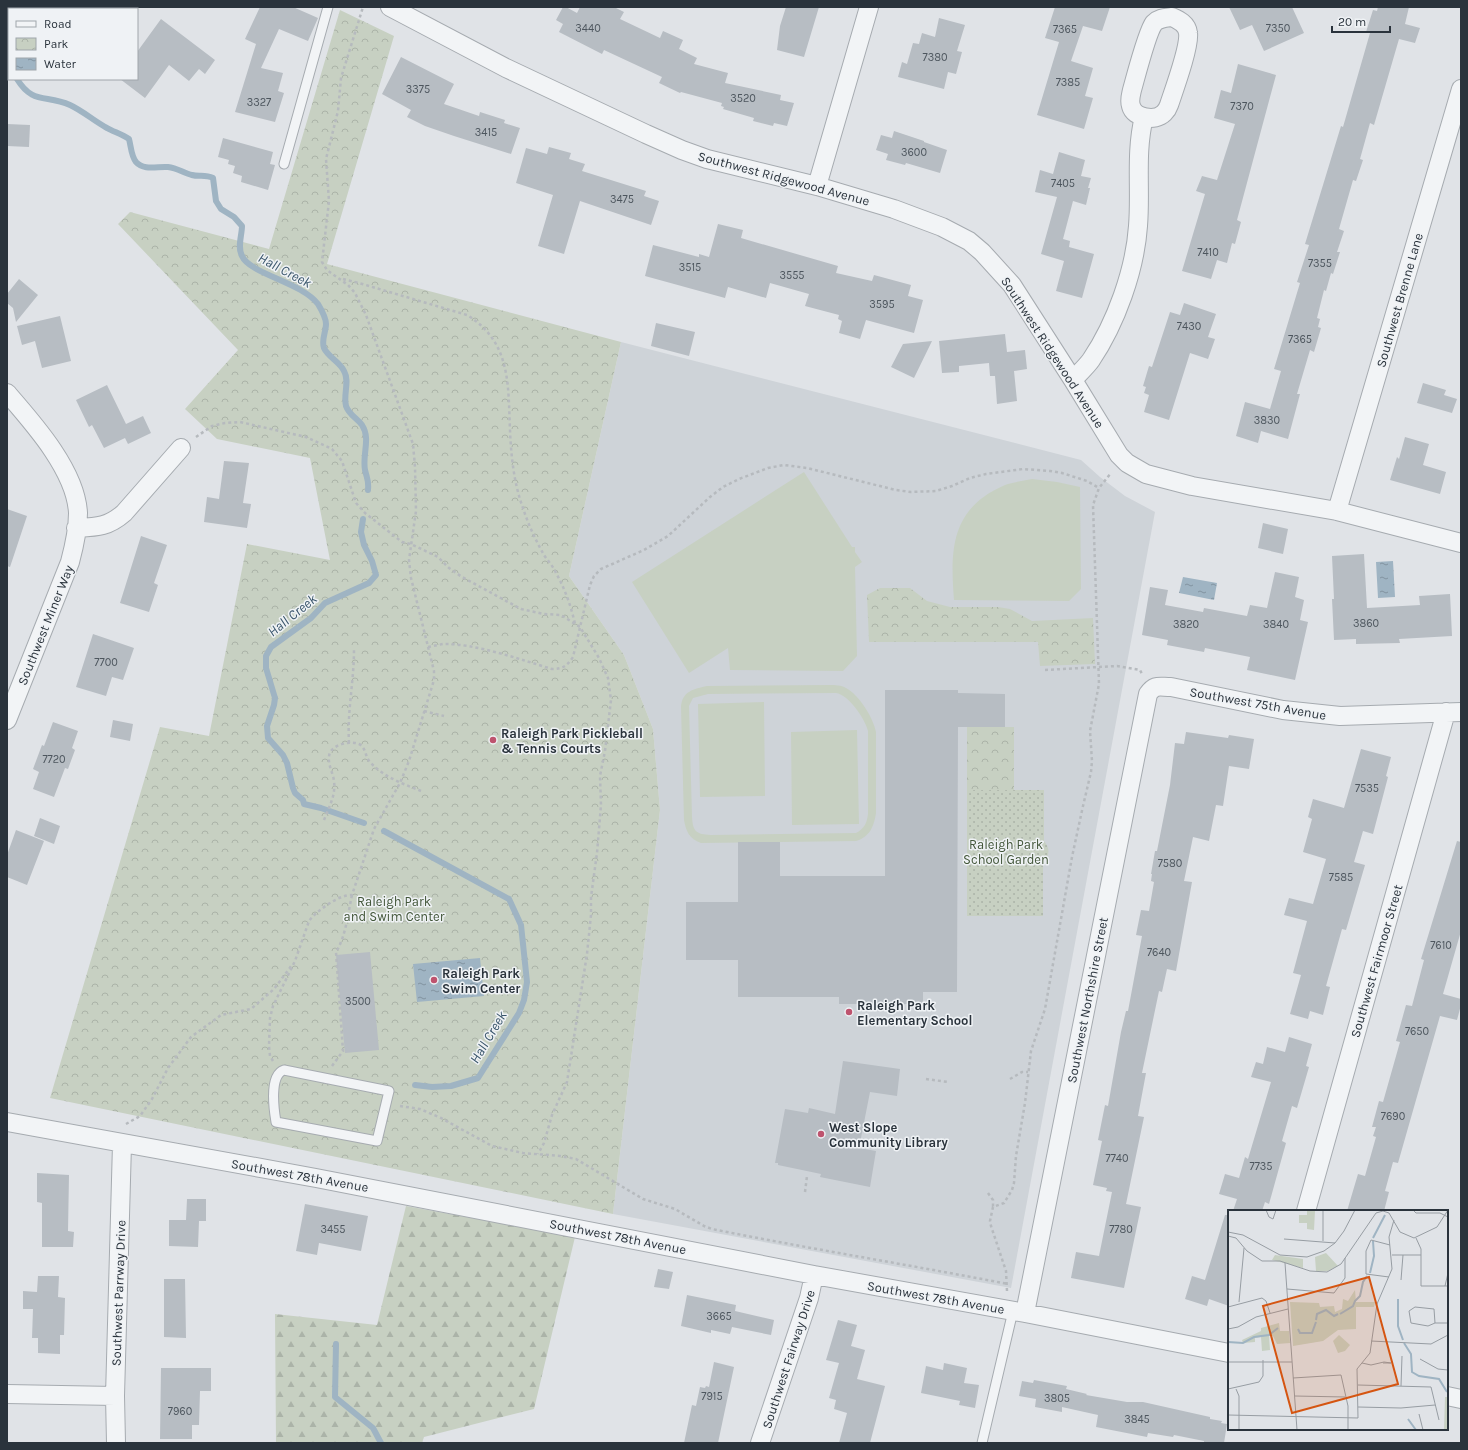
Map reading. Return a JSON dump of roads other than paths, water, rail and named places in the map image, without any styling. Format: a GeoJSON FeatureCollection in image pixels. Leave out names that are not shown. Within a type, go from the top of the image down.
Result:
{"type":"FeatureCollection","features":[{"type":"Feature","properties":{"kind":"street","name":"Southwest Ridgewood Avenue"},"geometry":{"type":"LineString","coordinates":[[390,7],[506,68],[682,150],[707,159],[817,186],[894,209],[942,227],[973,245],[993,262],[1012,285],[1119,455],[1127,463],[1146,474],[1192,486],[1337,511],[1461,543]]}},
{"type":"Feature","properties":{"kind":"street"},"geometry":{"type":"LineString","coordinates":[[817,186],[869,7]]}},
{"type":"Feature","properties":{"kind":"street"},"geometry":{"type":"LineString","coordinates":[[1172,17],[1182,21],[1186,27],[1188,33],[1188,44],[1169,105],[1164,113],[1157,117],[1144,117],[1134,112],[1130,106],[1132,90],[1149,34],[1154,24],[1161,18],[1172,17]]}},
{"type":"Feature","properties":{"kind":"street","name":"Southwest Brenne Lane"},"geometry":{"type":"LineString","coordinates":[[1337,511],[1461,89]]}},
{"type":"Feature","properties":{"kind":"street"},"geometry":{"type":"LineString","coordinates":[[1073,380],[1091,360],[1108,331],[1122,299],[1130,274],[1138,226],[1139,142],[1144,117]]}},
{"type":"Feature","properties":{"kind":"street","name":"Southwest Miner Way"},"geometry":{"type":"LineString","coordinates":[[7,393],[42,434],[73,488],[78,514],[70,562],[7,720]]}},
{"type":"Feature","properties":{"kind":"street"},"geometry":{"type":"LineString","coordinates":[[76,528],[103,526],[116,520],[124,513],[181,448]]}},
{"type":"Feature","properties":{"kind":"street","name":"Southwest 75th Avenue"},"geometry":{"type":"LineString","coordinates":[[1152,689],[1156,686],[1170,688],[1283,710],[1340,716],[1453,712]]}},
{"type":"Feature","properties":{"kind":"street","name":"Southwest Northshire Street"},"geometry":{"type":"LineString","coordinates":[[1014,1311],[1144,708],[1148,694],[1152,689]]}},
{"type":"Feature","properties":{"kind":"street","name":"Southwest Fairmoor Street"},"geometry":{"type":"LineString","coordinates":[[1306,1210],[1453,712]]}},
{"type":"Feature","properties":{"kind":"street","name":"Southwest 78th Avenue"},"geometry":{"type":"LineString","coordinates":[[7,1122],[331,1181],[814,1275],[1014,1311],[1228,1353]]}},
{"type":"Feature","properties":{"kind":"street","name":"Southwest Parrway Drive"},"geometry":{"type":"LineString","coordinates":[[115,1142],[116,1443]]}},
{"type":"Feature","properties":{"kind":"street","name":"Southwest Fairway Drive"},"geometry":{"type":"LineString","coordinates":[[760,1443],[809,1298],[814,1275]]}},
{"type":"Feature","properties":{"kind":"street"},"geometry":{"type":"LineString","coordinates":[[7,1394],[115,1396]]}},
{"type":"Feature","properties":{"kind":"street"},"geometry":{"type":"LineString","coordinates":[[1448,1396],[1461,1399]]}},
{"type":"Feature","properties":{"kind":"lane"},"geometry":{"type":"LineString","coordinates":[[284,164],[328,7]]}},
{"type":"Feature","properties":{"kind":"lane"},"geometry":{"type":"LineString","coordinates":[[280,1071],[292,1071],[389,1091],[386,1104],[377,1141],[276,1122],[274,1108],[276,1076],[280,1071]]}},
{"type":"Feature","properties":{"kind":"lane"},"geometry":{"type":"LineString","coordinates":[[982,1443],[1014,1311]]}},
{"type":"Feature","properties":{"kind":"water"},"geometry":{"type":"Polygon","coordinates":[[[1393,561],[1395,597],[1378,598],[1376,562],[1393,561]]]}},
{"type":"Feature","properties":{"kind":"water"},"geometry":{"type":"Polygon","coordinates":[[[1183,577],[1217,583],[1214,600],[1179,593],[1183,577]]]}},
{"type":"Feature","properties":{"kind":"water"},"geometry":{"type":"Polygon","coordinates":[[[480,958],[484,996],[417,1002],[413,964],[480,958]]]}},
{"type":"Feature","properties":{"kind":"waterway","name":"Hall Creek"},"geometry":{"type":"LineString","coordinates":[[18,80],[23,87],[34,96],[70,105],[102,125],[129,139],[133,157],[139,165],[151,168],[171,168],[192,175],[213,178],[216,201],[221,209],[234,217],[242,226],[240,241],[242,256],[255,268],[310,296],[318,304],[322,311],[326,324],[323,342],[324,348],[344,371],[346,375],[346,406],[349,412],[365,430],[366,441],[364,464],[368,482],[368,490]]}},
{"type":"Feature","properties":{"kind":"waterway","name":"Hall Creek"},"geometry":{"type":"LineString","coordinates":[[363,519],[361,532],[364,545],[372,561],[376,575],[369,583],[325,603],[311,618],[271,647],[266,656],[266,668],[275,698],[267,726],[268,738],[283,755],[287,763],[295,793],[303,800],[304,804],[321,808],[364,823]]}},
{"type":"Feature","properties":{"kind":"waterway","name":"Hall Creek"},"geometry":{"type":"LineString","coordinates":[[384,831],[509,899],[521,925],[527,982],[524,1000],[519,1013],[478,1078],[451,1086],[432,1087],[415,1085]]}},
{"type":"Feature","properties":{"kind":"waterway","name":"Hall Creek"},"geometry":{"type":"LineString","coordinates":[[336,1344],[335,1397],[373,1428],[381,1443]]}},
{"type":"Feature","properties":{"kind":"place","name":"Raleigh Park Pickleball & Tennis Courts"},"geometry":{"type":"Point","coordinates":[493,740]}},
{"type":"Feature","properties":{"kind":"place","name":"Raleigh Park Swim Center"},"geometry":{"type":"Point","coordinates":[434,980]}},
{"type":"Feature","properties":{"kind":"place","name":"Raleigh Park Elementary School"},"geometry":{"type":"Point","coordinates":[849,1012]}},
{"type":"Feature","properties":{"kind":"place","name":"West Slope Community Library"},"geometry":{"type":"Point","coordinates":[821,1134]}},
{"type":"Feature","properties":{"kind":"park label","name":"Raleigh Park School Garden"},"geometry":{"type":"Point","coordinates":[1006,852]}},
{"type":"Feature","properties":{"kind":"park label","name":"Raleigh Park and Swim Center"},"geometry":{"type":"Point","coordinates":[394,908]}}]}
